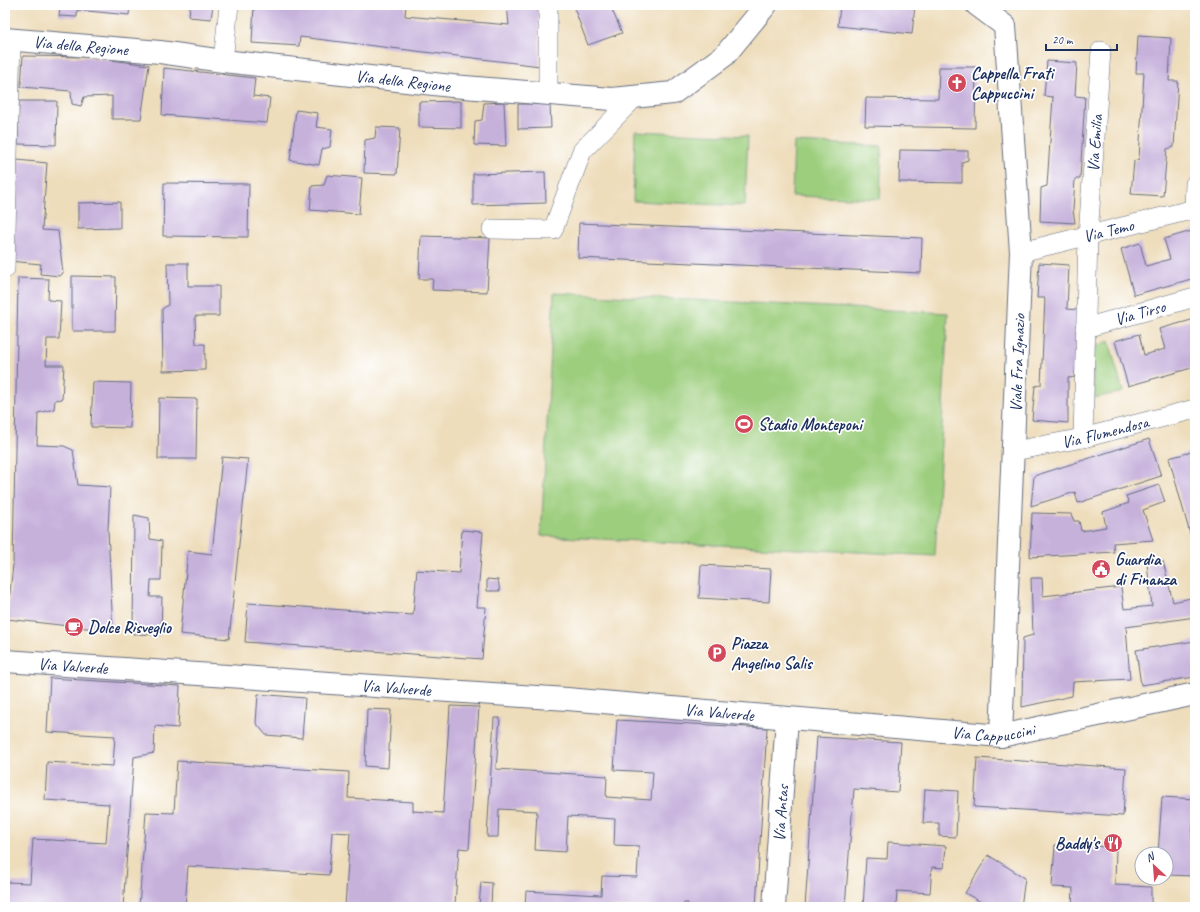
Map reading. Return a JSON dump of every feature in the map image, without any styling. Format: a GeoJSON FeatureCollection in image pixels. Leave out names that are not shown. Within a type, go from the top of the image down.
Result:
{"type":"FeatureCollection","features":[{"type":"Feature","properties":{"kind":"street"},"geometry":{"type":"LineString","coordinates":[[223,62],[229,5]]}},
{"type":"Feature","properties":{"kind":"street"},"geometry":{"type":"LineString","coordinates":[[548,5],[548,95]]}},
{"type":"Feature","properties":{"kind":"street","name":"Via della Regione"},"geometry":{"type":"LineString","coordinates":[[8,39],[160,52],[223,62],[548,95],[612,99],[673,93],[725,56],[766,5]]}},
{"type":"Feature","properties":{"kind":"street","name":"Viale Fra Ignazio"},"geometry":{"type":"LineString","coordinates":[[977,5],[1005,26],[1021,252],[1001,736]]}},
{"type":"Feature","properties":{"kind":"street"},"geometry":{"type":"LineString","coordinates":[[5,269],[8,39]]}},
{"type":"Feature","properties":{"kind":"street","name":"Via Emilia"},"geometry":{"type":"LineString","coordinates":[[1088,236],[1101,51]]}},
{"type":"Feature","properties":{"kind":"street"},"geometry":{"type":"LineString","coordinates":[[492,229],[553,230],[582,151],[635,97]]}},
{"type":"Feature","properties":{"kind":"street"},"geometry":{"type":"LineString","coordinates":[[1195,184],[1195,209]]}},
{"type":"Feature","properties":{"kind":"street","name":"Via Temo"},"geometry":{"type":"LineString","coordinates":[[1021,252],[1195,209]]}},
{"type":"Feature","properties":{"kind":"street"},"geometry":{"type":"LineString","coordinates":[[1083,438],[1088,236]]}},
{"type":"Feature","properties":{"kind":"street","name":"Via Tirso"},"geometry":{"type":"LineString","coordinates":[[1085,328],[1195,297]]}},
{"type":"Feature","properties":{"kind":"street","name":"Via Flumendosa"},"geometry":{"type":"LineString","coordinates":[[1014,450],[1083,438],[1195,409]]}},
{"type":"Feature","properties":{"kind":"street","name":"Via Valverde"},"geometry":{"type":"LineString","coordinates":[[5,661],[552,698],[787,718]]}},
{"type":"Feature","properties":{"kind":"street","name":"Via Cappuccini"},"geometry":{"type":"LineString","coordinates":[[787,718],[1001,736],[1195,694]]}},
{"type":"Feature","properties":{"kind":"street","name":"Via Antas"},"geometry":{"type":"LineString","coordinates":[[774,907],[787,718]]}},
{"type":"Feature","properties":{"kind":"green space"},"geometry":{"type":"Polygon","coordinates":[[[635,131],[748,136],[745,206],[633,201],[635,131]]]}},
{"type":"Feature","properties":{"kind":"green space"},"geometry":{"type":"Polygon","coordinates":[[[794,142],[882,146],[880,199],[792,196],[794,142]]]}},
{"type":"Feature","properties":{"kind":"green space","name":"Stadio Monteponi"},"geometry":{"type":"Polygon","coordinates":[[[554,293],[948,313],[935,556],[541,536],[554,293]]]}},
{"type":"Feature","properties":{"kind":"green space"},"geometry":{"type":"Polygon","coordinates":[[[1109,341],[1123,392],[1094,398],[1092,349],[1109,341]]]}},
{"type":"Feature","properties":{"kind":"building"},"geometry":{"type":"Polygon","coordinates":[[[60,5],[130,5],[129,15],[77,10],[77,17],[59,16],[60,5]]]}},
{"type":"Feature","properties":{"kind":"building"},"geometry":{"type":"Polygon","coordinates":[[[190,5],[213,5],[211,19],[189,17],[190,5]]]}},
{"type":"Feature","properties":{"kind":"building"},"geometry":{"type":"Polygon","coordinates":[[[254,5],[406,5],[405,16],[509,25],[507,5],[538,5],[540,66],[300,37],[299,46],[252,43],[254,5]]]}},
{"type":"Feature","properties":{"kind":"building"},"geometry":{"type":"Polygon","coordinates":[[[573,5],[610,5],[622,33],[588,45],[573,5]]]}},
{"type":"Feature","properties":{"kind":"building"},"geometry":{"type":"Polygon","coordinates":[[[840,5],[915,5],[912,34],[838,26],[840,5]]]}},
{"type":"Feature","properties":{"kind":"building"},"geometry":{"type":"Polygon","coordinates":[[[1138,36],[1171,38],[1169,81],[1178,81],[1174,147],[1167,149],[1163,196],[1131,194],[1134,161],[1139,159],[1144,73],[1136,73],[1138,36]]]}},
{"type":"Feature","properties":{"kind":"building"},"geometry":{"type":"Polygon","coordinates":[[[23,56],[89,57],[149,65],[141,119],[112,119],[112,96],[84,97],[81,106],[72,104],[71,91],[21,87],[23,56]]]}},
{"type":"Feature","properties":{"kind":"building"},"geometry":{"type":"Polygon","coordinates":[[[1047,61],[1077,63],[1075,96],[1085,97],[1080,179],[1075,179],[1073,210],[1075,223],[1040,221],[1041,188],[1047,186],[1053,97],[1044,96],[1047,61]]]}},
{"type":"Feature","properties":{"kind":"building","name":"Cappella Frati Cappuccini"},"geometry":{"type":"Polygon","coordinates":[[[939,67],[976,67],[975,128],[865,126],[866,98],[938,99],[939,67]]]}},
{"type":"Feature","properties":{"kind":"building"},"geometry":{"type":"Polygon","coordinates":[[[164,68],[255,78],[253,96],[270,98],[267,123],[162,115],[164,68]]]}},
{"type":"Feature","properties":{"kind":"building"},"geometry":{"type":"Polygon","coordinates":[[[19,101],[57,101],[56,145],[18,144],[19,101]]]}},
{"type":"Feature","properties":{"kind":"building"},"geometry":{"type":"Polygon","coordinates":[[[461,101],[461,128],[419,127],[419,102],[461,101]]]}},
{"type":"Feature","properties":{"kind":"building"},"geometry":{"type":"Polygon","coordinates":[[[504,102],[506,146],[474,145],[475,121],[482,120],[484,103],[504,102]]]}},
{"type":"Feature","properties":{"kind":"building"},"geometry":{"type":"Polygon","coordinates":[[[518,104],[550,104],[551,128],[518,129],[518,104]]]}},
{"type":"Feature","properties":{"kind":"building"},"geometry":{"type":"Polygon","coordinates":[[[296,110],[318,113],[316,127],[332,129],[330,147],[322,149],[319,165],[290,160],[296,110]]]}},
{"type":"Feature","properties":{"kind":"building"},"geometry":{"type":"Polygon","coordinates":[[[376,127],[400,128],[397,174],[364,173],[365,140],[375,138],[376,127]]]}},
{"type":"Feature","properties":{"kind":"building"},"geometry":{"type":"Polygon","coordinates":[[[900,150],[968,151],[968,160],[962,162],[962,183],[899,182],[900,150]]]}},
{"type":"Feature","properties":{"kind":"building"},"geometry":{"type":"Polygon","coordinates":[[[17,160],[47,163],[42,230],[58,231],[63,273],[60,276],[40,274],[41,264],[9,261],[17,160]]]}},
{"type":"Feature","properties":{"kind":"building"},"geometry":{"type":"Polygon","coordinates":[[[545,172],[546,203],[473,205],[473,174],[545,172]]]}},
{"type":"Feature","properties":{"kind":"building"},"geometry":{"type":"Polygon","coordinates":[[[327,175],[362,178],[359,214],[310,210],[312,186],[324,185],[327,175]]]}},
{"type":"Feature","properties":{"kind":"building"},"geometry":{"type":"Polygon","coordinates":[[[164,183],[249,184],[248,237],[163,236],[164,183]]]}},
{"type":"Feature","properties":{"kind":"building"},"geometry":{"type":"Polygon","coordinates":[[[120,202],[120,228],[78,229],[78,203],[120,202]]]}},
{"type":"Feature","properties":{"kind":"building"},"geometry":{"type":"Polygon","coordinates":[[[579,223],[922,238],[921,273],[578,258],[579,223]]]}},
{"type":"Feature","properties":{"kind":"building"},"geometry":{"type":"Polygon","coordinates":[[[1195,230],[1195,278],[1134,295],[1121,249],[1140,243],[1146,266],[1170,259],[1164,239],[1195,230]]]}},
{"type":"Feature","properties":{"kind":"building"},"geometry":{"type":"Polygon","coordinates":[[[421,236],[490,238],[487,292],[432,290],[433,279],[419,279],[421,236]]]}},
{"type":"Feature","properties":{"kind":"building"},"geometry":{"type":"Polygon","coordinates":[[[167,263],[188,263],[188,286],[219,286],[219,316],[195,316],[196,344],[205,344],[205,370],[163,371],[162,309],[168,305],[167,263]]]}},
{"type":"Feature","properties":{"kind":"building"},"geometry":{"type":"Polygon","coordinates":[[[1039,263],[1069,265],[1067,309],[1078,310],[1075,377],[1068,378],[1068,423],[1032,420],[1035,386],[1041,385],[1045,298],[1037,298],[1039,263]]]}},
{"type":"Feature","properties":{"kind":"building"},"geometry":{"type":"Polygon","coordinates":[[[72,276],[116,277],[115,331],[72,331],[72,276]]]}},
{"type":"Feature","properties":{"kind":"building"},"geometry":{"type":"Polygon","coordinates":[[[18,278],[49,279],[48,300],[61,301],[59,339],[47,339],[46,365],[64,365],[62,399],[55,400],[54,409],[38,413],[37,445],[64,446],[73,450],[78,485],[110,487],[108,530],[113,631],[7,619],[13,565],[18,278]]]}},
{"type":"Feature","properties":{"kind":"building"},"geometry":{"type":"Polygon","coordinates":[[[1195,319],[1195,367],[1128,386],[1115,341],[1139,334],[1144,355],[1165,349],[1159,329],[1195,319]]]}},
{"type":"Feature","properties":{"kind":"building"},"geometry":{"type":"Polygon","coordinates":[[[93,382],[131,383],[130,428],[91,427],[93,382]]]}},
{"type":"Feature","properties":{"kind":"building"},"geometry":{"type":"Polygon","coordinates":[[[159,398],[197,399],[196,459],[158,459],[159,398]]]}},
{"type":"Feature","properties":{"kind":"building"},"geometry":{"type":"Polygon","coordinates":[[[1149,439],[1161,476],[1078,503],[1075,492],[1031,506],[1034,476],[1149,439]]]}},
{"type":"Feature","properties":{"kind":"building"},"geometry":{"type":"Polygon","coordinates":[[[1195,451],[1195,552],[1169,458],[1195,451]]]}},
{"type":"Feature","properties":{"kind":"building"},"geometry":{"type":"Polygon","coordinates":[[[222,457],[248,459],[229,639],[180,634],[188,551],[212,554],[222,457]]]}},
{"type":"Feature","properties":{"kind":"building"},"geometry":{"type":"Polygon","coordinates":[[[1159,485],[1165,502],[1143,510],[1153,540],[1113,543],[1114,552],[1030,557],[1032,513],[1071,514],[1074,521],[1079,521],[1081,531],[1106,527],[1103,512],[1129,503],[1126,496],[1159,485]]]}},
{"type":"Feature","properties":{"kind":"building"},"geometry":{"type":"Polygon","coordinates":[[[134,515],[149,518],[150,539],[162,541],[161,580],[151,580],[150,597],[162,597],[161,635],[133,634],[134,515]]]}},
{"type":"Feature","properties":{"kind":"building"},"geometry":{"type":"Polygon","coordinates":[[[462,530],[483,532],[477,607],[486,607],[482,659],[245,642],[248,603],[413,615],[417,570],[459,573],[462,530]]]}},
{"type":"Feature","properties":{"kind":"building"},"geometry":{"type":"Polygon","coordinates":[[[1163,561],[1173,602],[1195,597],[1195,617],[1126,627],[1130,679],[1073,682],[1072,696],[1022,707],[1023,638],[1033,635],[1031,578],[1042,578],[1043,596],[1121,587],[1124,609],[1152,606],[1147,564],[1163,561]]]}},
{"type":"Feature","properties":{"kind":"building"},"geometry":{"type":"Polygon","coordinates":[[[701,565],[771,569],[769,602],[699,598],[701,565]]]}},
{"type":"Feature","properties":{"kind":"building"},"geometry":{"type":"Polygon","coordinates":[[[487,579],[498,580],[500,591],[487,591],[487,579]]]}},
{"type":"Feature","properties":{"kind":"building"},"geometry":{"type":"Polygon","coordinates":[[[1195,641],[1195,677],[1141,685],[1136,650],[1195,641]]]}},
{"type":"Feature","properties":{"kind":"building"},"geometry":{"type":"Polygon","coordinates":[[[50,678],[180,686],[178,728],[155,726],[154,753],[134,757],[123,907],[5,907],[5,882],[30,883],[33,839],[106,843],[109,804],[45,800],[47,762],[113,766],[115,736],[47,732],[50,678]]]}},
{"type":"Feature","properties":{"kind":"building"},"geometry":{"type":"Polygon","coordinates":[[[258,694],[305,698],[302,738],[266,735],[256,723],[258,694]]]}},
{"type":"Feature","properties":{"kind":"building"},"geometry":{"type":"Polygon","coordinates":[[[450,706],[479,707],[469,849],[459,848],[455,904],[476,907],[345,907],[350,833],[332,832],[329,875],[188,866],[185,907],[139,907],[146,812],[174,813],[177,761],[349,772],[348,798],[413,802],[413,811],[443,813],[450,706]]]}},
{"type":"Feature","properties":{"kind":"building"},"geometry":{"type":"Polygon","coordinates":[[[367,709],[391,710],[388,768],[365,766],[367,709]]]}},
{"type":"Feature","properties":{"kind":"building"},"geometry":{"type":"Polygon","coordinates":[[[494,718],[500,718],[496,769],[607,776],[606,797],[651,800],[653,772],[614,770],[617,720],[767,728],[756,907],[687,907],[688,903],[683,903],[683,907],[525,907],[526,891],[601,895],[602,876],[637,877],[639,846],[614,845],[615,819],[568,816],[566,852],[535,850],[537,811],[499,809],[498,837],[487,837],[494,718]]]}},
{"type":"Feature","properties":{"kind":"building"},"geometry":{"type":"Polygon","coordinates":[[[817,737],[901,742],[898,792],[854,789],[845,907],[805,907],[817,737]]]}},
{"type":"Feature","properties":{"kind":"building"},"geometry":{"type":"Polygon","coordinates":[[[977,758],[1126,768],[1123,816],[974,807],[977,758]]]}},
{"type":"Feature","properties":{"kind":"building"},"geometry":{"type":"Polygon","coordinates":[[[925,789],[958,791],[956,837],[939,836],[939,823],[923,823],[925,789]]]}},
{"type":"Feature","properties":{"kind":"building"},"geometry":{"type":"Polygon","coordinates":[[[1162,797],[1195,799],[1192,839],[1195,840],[1195,876],[1174,875],[1174,846],[1159,846],[1162,797]]]}},
{"type":"Feature","properties":{"kind":"building"},"geometry":{"type":"Polygon","coordinates":[[[888,842],[946,846],[944,868],[932,867],[930,893],[897,891],[896,907],[863,907],[866,858],[887,859],[888,842]]]}},
{"type":"Feature","properties":{"kind":"building"},"geometry":{"type":"Polygon","coordinates":[[[1055,845],[1116,847],[1115,885],[1151,887],[1151,907],[1072,907],[1073,888],[1052,887],[1055,845]]]}},
{"type":"Feature","properties":{"kind":"building"},"geometry":{"type":"Polygon","coordinates":[[[988,855],[1025,878],[1021,907],[988,906],[965,893],[988,855]]]}},
{"type":"Feature","properties":{"kind":"building"},"geometry":{"type":"Polygon","coordinates":[[[481,882],[492,883],[491,907],[479,907],[481,882]]]}},
{"type":"Feature","properties":{"kind":"place","name":"Cappella Frati Cappuccini"},"geometry":{"type":"Point","coordinates":[957,83]}},
{"type":"Feature","properties":{"kind":"place","name":"Stadio Monteponi"},"geometry":{"type":"Point","coordinates":[744,424]}},
{"type":"Feature","properties":{"kind":"place","name":"Guardia di Finanza"},"geometry":{"type":"Point","coordinates":[1101,569]}},
{"type":"Feature","properties":{"kind":"place","name":"Dolce Risveglio"},"geometry":{"type":"Point","coordinates":[74,627]}},
{"type":"Feature","properties":{"kind":"place","name":"Piazza Angelino Salis"},"geometry":{"type":"Point","coordinates":[717,653]}},
{"type":"Feature","properties":{"kind":"place","name":"Baddy's"},"geometry":{"type":"Point","coordinates":[1113,843]}}]}
